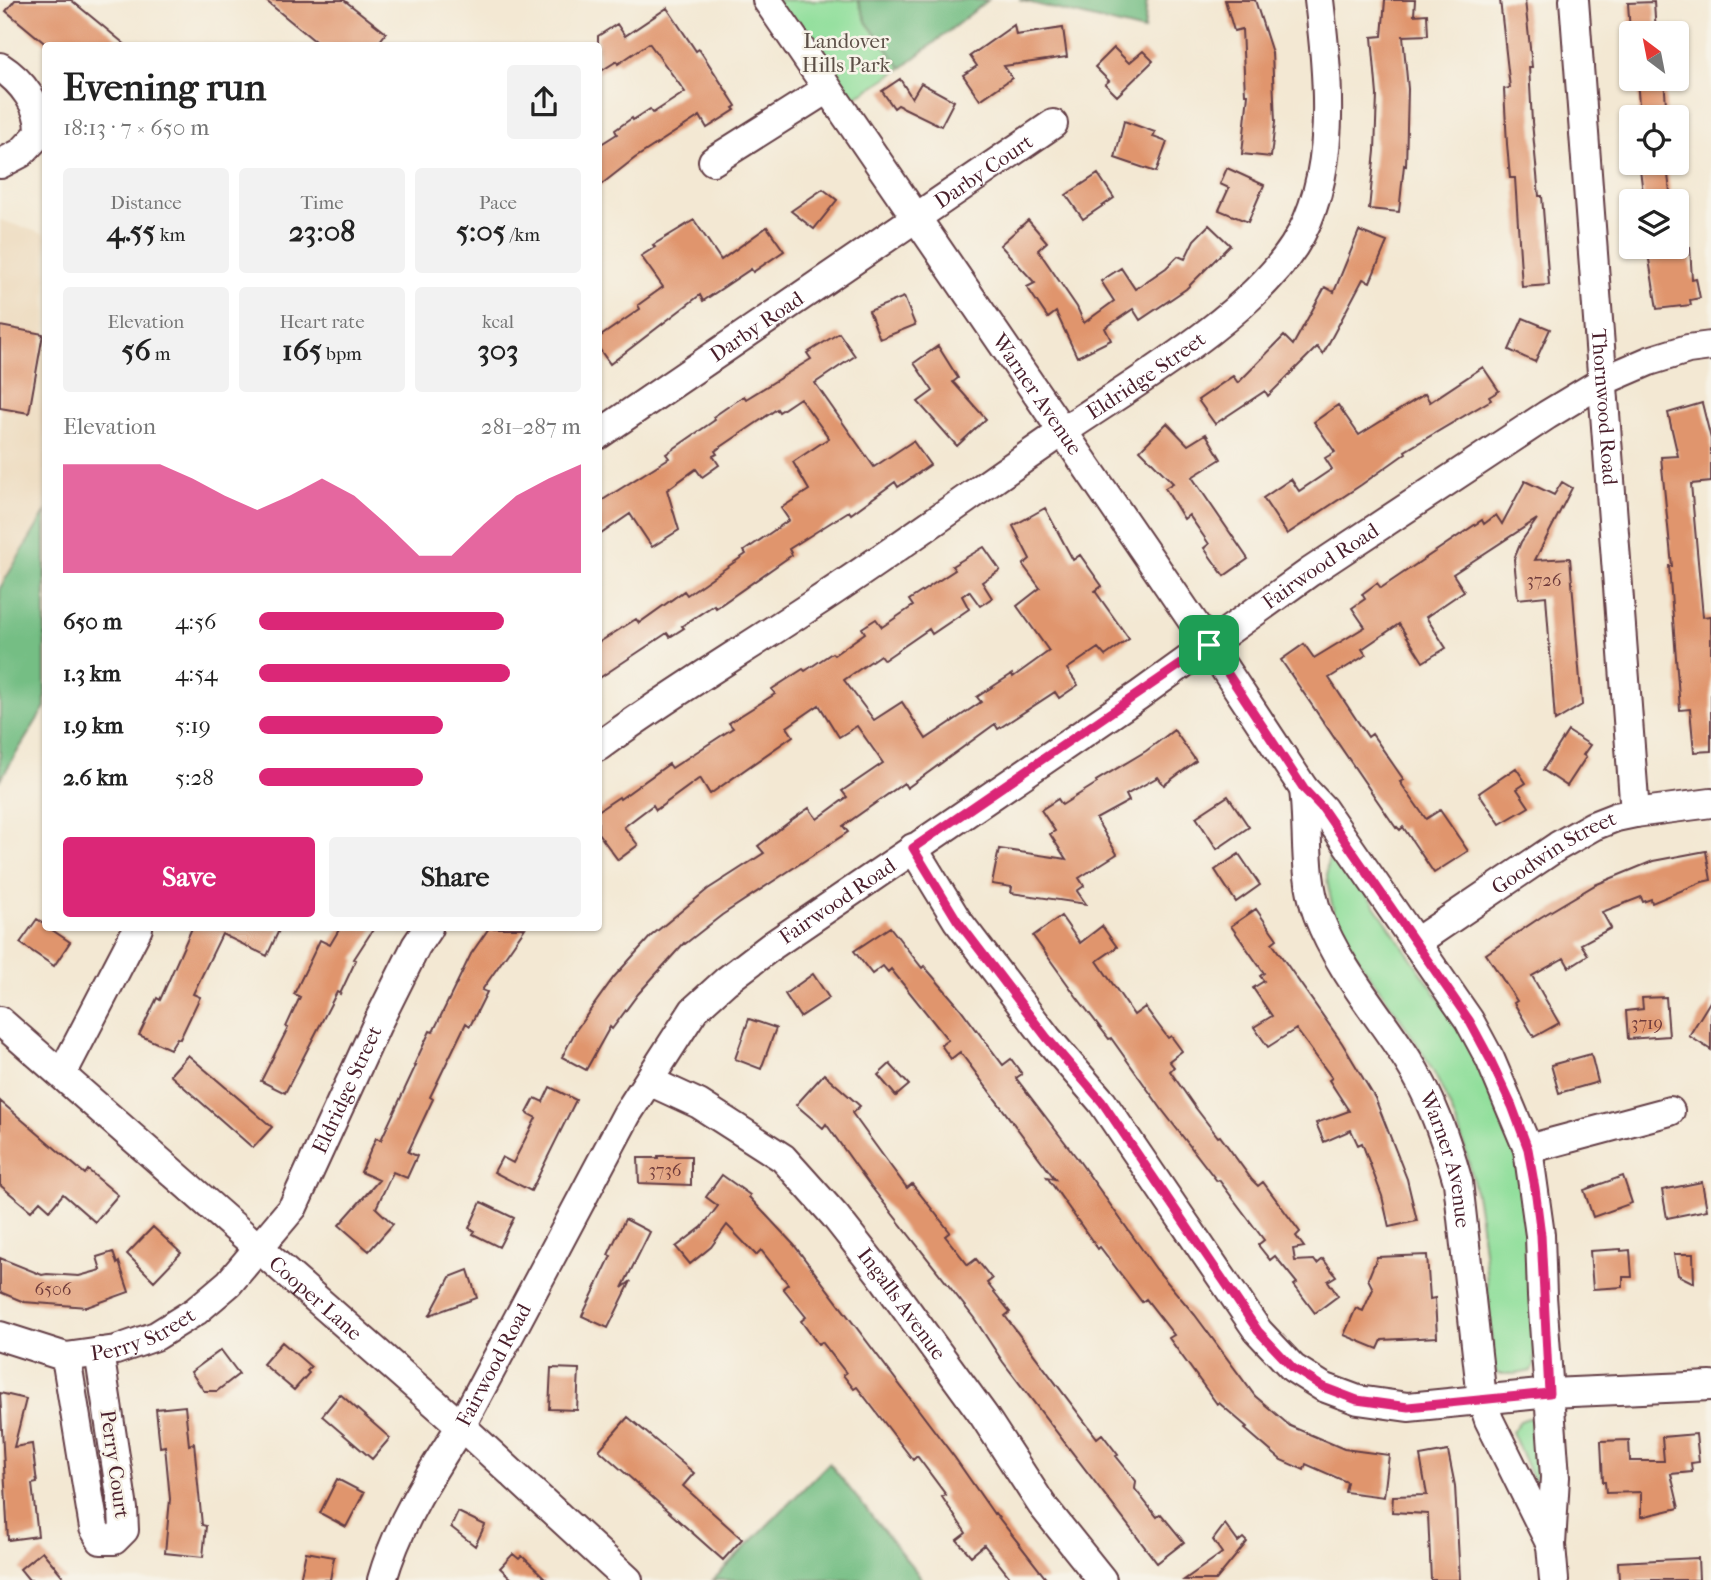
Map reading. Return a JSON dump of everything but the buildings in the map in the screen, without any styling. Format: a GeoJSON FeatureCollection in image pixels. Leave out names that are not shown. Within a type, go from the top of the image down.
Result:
{"type":"FeatureCollection","features":[{"type":"Feature","properties":{"kind":"street","name":"Warner Avenue"},"geometry":{"type":"LineString","coordinates":[[767,0],[1061,433],[1209,645],[1304,789],[1323,809],[1474,1030],[1506,1094],[1528,1149],[1541,1235],[1555,1477],[1551,1545],[1554,1580]]}},
{"type":"Feature","properties":{"kind":"street","name":"Eldridge Street"},"geometry":{"type":"LineString","coordinates":[[602,744],[688,684],[825,597],[1226,318],[1266,280],[1294,245],[1314,205],[1322,168],[1326,93],[1319,0]]}},
{"type":"Feature","properties":{"kind":"street","name":"Thornwood Road"},"geometry":{"type":"LineString","coordinates":[[1574,0],[1605,380],[1635,813]]}},
{"type":"Feature","properties":{"kind":"street"},"geometry":{"type":"LineString","coordinates":[[0,66],[37,101],[40,119],[40,133],[22,153],[0,164]]}},
{"type":"Feature","properties":{"kind":"street"},"geometry":{"type":"LineString","coordinates":[[713,161],[827,89]]}},
{"type":"Feature","properties":{"kind":"street","name":"Darby Court"},"geometry":{"type":"LineString","coordinates":[[915,219],[1053,124]]}},
{"type":"Feature","properties":{"kind":"street","name":"Darby Road"},"geometry":{"type":"LineString","coordinates":[[602,432],[915,219]]}},
{"type":"Feature","properties":{"kind":"street","name":"Fairwood Road"},"geometry":{"type":"LineString","coordinates":[[382,1580],[401,1528],[432,1470],[461,1426],[627,1114],[694,1010],[726,981],[913,848],[1209,645],[1310,572],[1547,415],[1605,380],[1649,361],[1688,349],[1711,346]]}},
{"type":"Feature","properties":{"kind":"street","name":"Warner Avenue"},"geometry":{"type":"LineString","coordinates":[[1304,789],[1310,877],[1317,913],[1332,949],[1418,1077],[1449,1150],[1458,1182],[1482,1399],[1494,1432],[1551,1545]]}},
{"type":"Feature","properties":{"kind":"street","name":"Goodwin Street"},"geometry":{"type":"LineString","coordinates":[[1415,943],[1558,846],[1593,826],[1635,813],[1711,803]]}},
{"type":"Feature","properties":{"kind":"street"},"geometry":{"type":"LineString","coordinates":[[913,848],[957,920],[1047,1038],[1102,1102],[1258,1331],[1293,1368],[1323,1387],[1357,1400],[1408,1407],[1549,1393],[1711,1385]]}},
{"type":"Feature","properties":{"kind":"street"},"geometry":{"type":"LineString","coordinates":[[62,1074],[136,931]]}},
{"type":"Feature","properties":{"kind":"street","name":"Eldridge Street"},"geometry":{"type":"LineString","coordinates":[[261,1248],[293,1206],[378,1021],[426,931]]}},
{"type":"Feature","properties":{"kind":"street","name":"Cooper Lane"},"geometry":{"type":"LineString","coordinates":[[0,1021],[461,1426],[628,1580]]}},
{"type":"Feature","properties":{"kind":"street","name":"Ingalls Avenue"},"geometry":{"type":"LineString","coordinates":[[649,1081],[699,1104],[783,1158],[835,1216],[879,1272],[984,1416],[1042,1505],[1102,1580]]}},
{"type":"Feature","properties":{"kind":"street"},"geometry":{"type":"LineString","coordinates":[[1528,1149],[1670,1111]]}},
{"type":"Feature","properties":{"kind":"street","name":"Perry Street"},"geometry":{"type":"LineString","coordinates":[[0,1336],[66,1357],[116,1350],[156,1336],[196,1311],[229,1283],[261,1248]]}},
{"type":"Feature","properties":{"kind":"street","name":"Perry Court"},"geometry":{"type":"LineString","coordinates":[[66,1357],[94,1528],[100,1540],[114,1540],[124,1530],[123,1509],[99,1352]]}},
{"type":"Feature","properties":{"kind":"shaded area"},"geometry":{"type":"Polygon","coordinates":[[[0,220],[42,233],[42,518],[0,588],[0,220]]]}},
{"type":"Feature","properties":{"kind":"green space","name":"Landover Hills Park"},"geometry":{"type":"Polygon","coordinates":[[[765,0],[858,0],[867,23],[902,68],[863,93],[838,105],[765,0]]]}},
{"type":"Feature","properties":{"kind":"green space"},"geometry":{"type":"Polygon","coordinates":[[[858,0],[988,0],[902,68],[867,23],[858,0]]]}},
{"type":"Feature","properties":{"kind":"green space"},"geometry":{"type":"Polygon","coordinates":[[[1019,0],[1147,0],[1144,31],[1019,0]]]}},
{"type":"Feature","properties":{"kind":"green space"},"geometry":{"type":"Polygon","coordinates":[[[42,518],[42,712],[0,780],[0,588],[42,518]]]}},
{"type":"Feature","properties":{"kind":"green space"},"geometry":{"type":"Polygon","coordinates":[[[1339,854],[1466,1037],[1516,1153],[1524,1188],[1535,1365],[1531,1371],[1497,1374],[1493,1365],[1482,1229],[1469,1163],[1459,1130],[1436,1077],[1340,929],[1330,897],[1327,875],[1329,859],[1339,854]]]}},
{"type":"Feature","properties":{"kind":"green space"},"geometry":{"type":"Polygon","coordinates":[[[1536,1419],[1541,1425],[1546,1489],[1539,1494],[1512,1432],[1520,1421],[1536,1419]]]}},
{"type":"Feature","properties":{"kind":"green space"},"geometry":{"type":"Polygon","coordinates":[[[829,1463],[923,1580],[713,1580],[829,1463]]]}},
{"type":"Feature","properties":{"kind":"route"},"geometry":{"type":"LineString","coordinates":[[1209,645],[1304,789],[1323,809],[1469,1020],[1512,1106],[1528,1149],[1535,1188],[1541,1235],[1549,1393],[1408,1407],[1357,1400],[1323,1387],[1293,1368],[1258,1331],[1102,1102],[1047,1038],[957,920],[913,848],[1209,645]]}}]}
